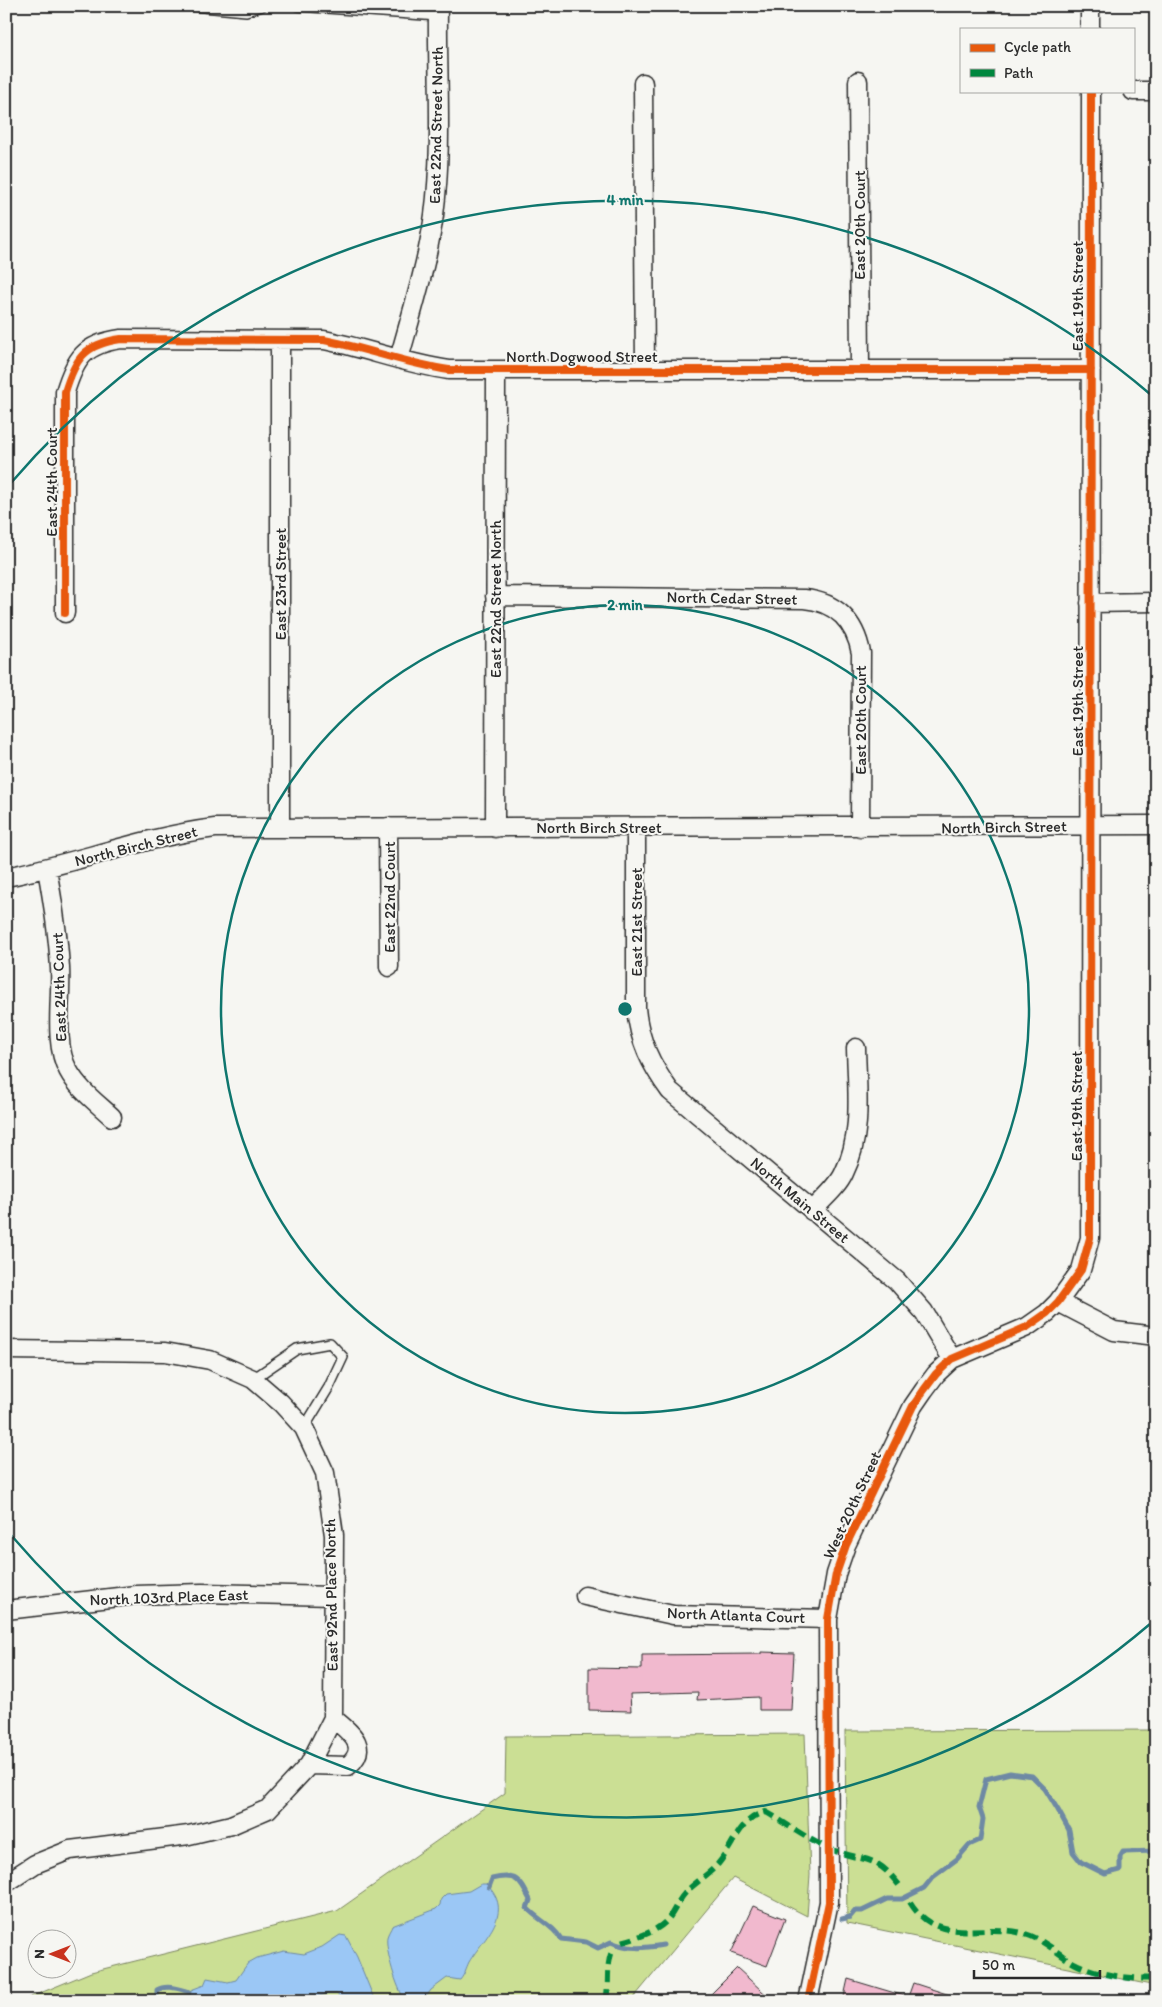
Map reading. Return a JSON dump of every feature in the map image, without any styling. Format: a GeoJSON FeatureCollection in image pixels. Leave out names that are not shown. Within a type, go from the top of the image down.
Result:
{"type":"FeatureCollection","features":[{"type":"Feature","properties":{"kind":"street"},"geometry":{"type":"LineString","coordinates":[[1090,6],[1090,28]]}},
{"type":"Feature","properties":{"kind":"street","name":"East 22nd Street North"},"geometry":{"type":"LineString","coordinates":[[399,360],[434,216],[439,117],[438,11]]}},
{"type":"Feature","properties":{"kind":"street","name":"East 20th Court"},"geometry":{"type":"LineString","coordinates":[[858,81],[860,369]]}},
{"type":"Feature","properties":{"kind":"street"},"geometry":{"type":"LineString","coordinates":[[643,84],[645,370]]}},
{"type":"Feature","properties":{"kind":"street"},"geometry":{"type":"LineString","coordinates":[[1134,91],[1156,91]]}},
{"type":"Feature","properties":{"kind":"street","name":"East 19th Street"},"geometry":{"type":"LineString","coordinates":[[952,1359],[1027,1327],[1058,1302],[1081,1270],[1090,1238],[1091,92]]}},
{"type":"Feature","properties":{"kind":"street","name":"North Dogwood Street"},"geometry":{"type":"LineString","coordinates":[[81,355],[104,341],[120,339],[324,340],[423,366],[449,370],[1091,370]]}},
{"type":"Feature","properties":{"kind":"street","name":"East 23rd Street"},"geometry":{"type":"LineString","coordinates":[[280,340],[280,828]]}},
{"type":"Feature","properties":{"kind":"street","name":"East 24th Court"},"geometry":{"type":"LineString","coordinates":[[65,613],[65,392],[71,372],[81,355]]}},
{"type":"Feature","properties":{"kind":"street","name":"East 22nd Street North"},"geometry":{"type":"LineString","coordinates":[[495,828],[496,370]]}},
{"type":"Feature","properties":{"kind":"street","name":"North Cedar Street"},"geometry":{"type":"LineString","coordinates":[[495,596],[804,599],[828,604],[845,616]]}},
{"type":"Feature","properties":{"kind":"street"},"geometry":{"type":"LineString","coordinates":[[1090,603],[1156,602]]}},
{"type":"Feature","properties":{"kind":"street","name":"East 20th Court"},"geometry":{"type":"LineString","coordinates":[[845,616],[856,634],[861,653],[860,827]]}},
{"type":"Feature","properties":{"kind":"street","name":"North Birch Street"},"geometry":{"type":"LineString","coordinates":[[6,878],[47,869],[180,832],[215,828],[1156,825]]}},
{"type":"Feature","properties":{"kind":"street","name":"East 22nd Court"},"geometry":{"type":"LineString","coordinates":[[388,827],[389,967]]}},
{"type":"Feature","properties":{"kind":"street","name":"East 21st Street"},"geometry":{"type":"LineString","coordinates":[[636,827],[636,1008],[638,1027],[643,1045]]}},
{"type":"Feature","properties":{"kind":"street","name":"East 24th Court"},"geometry":{"type":"LineString","coordinates":[[47,869],[56,918],[60,969],[60,1048],[67,1069],[79,1086],[112,1117]]}},
{"type":"Feature","properties":{"kind":"street","name":"North Main Street"},"geometry":{"type":"LineString","coordinates":[[643,1045],[651,1064],[670,1091],[911,1295],[933,1324],[952,1359]]}},
{"type":"Feature","properties":{"kind":"street"},"geometry":{"type":"LineString","coordinates":[[812,1211],[844,1175],[854,1146],[858,1109],[856,1048]]}},
{"type":"Feature","properties":{"kind":"street"},"geometry":{"type":"LineString","coordinates":[[1058,1302],[1114,1331],[1156,1336]]}},
{"type":"Feature","properties":{"kind":"street","name":"East 92nd Place North"},"geometry":{"type":"LineString","coordinates":[[6,1350],[165,1352],[210,1360],[254,1379],[281,1403],[304,1428],[325,1473],[334,1535],[332,1718],[309,1765],[268,1809],[231,1825],[189,1835],[70,1850],[35,1864],[6,1883]]}},
{"type":"Feature","properties":{"kind":"street","name":"West 20th Street"},"geometry":{"type":"LineString","coordinates":[[808,2001],[829,1902],[827,1801],[828,1619],[836,1574],[846,1545],[913,1406],[936,1374],[952,1359]]}},
{"type":"Feature","properties":{"kind":"street","name":"North 103rd Place East"},"geometry":{"type":"LineString","coordinates":[[6,1610],[136,1595],[202,1593],[332,1596]]}},
{"type":"Feature","properties":{"kind":"street","name":"North Atlanta Court"},"geometry":{"type":"LineString","coordinates":[[585,1596],[673,1615],[828,1619]]}},
{"type":"Feature","properties":{"kind":"street"},"geometry":{"type":"LineString","coordinates":[[309,1765],[348,1766],[357,1758],[359,1746],[352,1735],[332,1718]]}},
{"type":"Feature","properties":{"kind":"lane"},"geometry":{"type":"LineString","coordinates":[[192,6],[246,11],[262,6]]}},
{"type":"Feature","properties":{"kind":"lane"},"geometry":{"type":"LineString","coordinates":[[298,6],[438,11]]}},
{"type":"Feature","properties":{"kind":"lane"},"geometry":{"type":"LineString","coordinates":[[254,1379],[297,1348],[330,1343],[344,1357],[329,1387],[304,1428]]}},
{"type":"Feature","properties":{"kind":"green space"},"geometry":{"type":"Polygon","coordinates":[[[1156,1730],[1156,1986],[847,1923],[845,1731],[1156,1730]]]}},
{"type":"Feature","properties":{"kind":"green space"},"geometry":{"type":"Polygon","coordinates":[[[805,1734],[810,1875],[807,1916],[733,1878],[631,2001],[21,2001],[72,1980],[78,1980],[78,1977],[91,1972],[337,1911],[505,1793],[506,1736],[805,1734]]]}},
{"type":"Feature","properties":{"kind":"water"},"geometry":{"type":"Polygon","coordinates":[[[481,1884],[486,1884],[494,1895],[498,1905],[498,1915],[489,1934],[469,1962],[462,1978],[460,1980],[447,1978],[431,1990],[423,2001],[405,2000],[395,1979],[388,1951],[387,1937],[392,1926],[436,1909],[446,1894],[469,1891],[481,1884]]]}},
{"type":"Feature","properties":{"kind":"water"},"geometry":{"type":"Polygon","coordinates":[[[340,1935],[346,1936],[375,2001],[343,2001],[337,1994],[328,1994],[296,2001],[194,2001],[190,1995],[191,1990],[204,1985],[207,1978],[228,1982],[236,1980],[248,1963],[257,1958],[284,1951],[304,1954],[322,1947],[340,1935]]]}},
{"type":"Feature","properties":{"kind":"building"},"geometry":{"type":"Polygon","coordinates":[[[761,1652],[794,1653],[791,1710],[759,1710],[759,1697],[697,1700],[698,1692],[630,1694],[631,1711],[589,1710],[589,1668],[642,1669],[642,1655],[761,1654],[761,1652]]]}},
{"type":"Feature","properties":{"kind":"building"},"geometry":{"type":"Polygon","coordinates":[[[753,1906],[785,1919],[767,1966],[731,1953],[753,1906]]]}},
{"type":"Feature","properties":{"kind":"building"},"geometry":{"type":"Polygon","coordinates":[[[737,1968],[773,2001],[704,2001],[737,1968]]]}},
{"type":"Feature","properties":{"kind":"building"},"geometry":{"type":"Polygon","coordinates":[[[848,1979],[908,1997],[913,1983],[959,1998],[958,2001],[843,2001],[848,1979]]]}},
{"type":"Feature","properties":{"kind":"waterway"},"geometry":{"type":"LineString","coordinates":[[842,1919],[850,1917],[855,1911],[862,1911],[887,1899],[902,1899],[924,1888],[933,1877],[957,1859],[969,1845],[980,1840],[983,1819],[979,1807],[986,1779],[1010,1773],[1032,1776],[1045,1789],[1069,1830],[1073,1852],[1081,1862],[1105,1874],[1120,1870],[1120,1857],[1123,1852],[1156,1851]]}},
{"type":"Feature","properties":{"kind":"waterway"},"geometry":{"type":"LineString","coordinates":[[489,1887],[492,1879],[507,1877],[517,1880],[530,1900],[527,1908],[554,1930],[561,1939],[586,1942],[598,1948],[611,1942],[637,1948],[663,1945]]}},
{"type":"Feature","properties":{"kind":"waterway"},"geometry":{"type":"LineString","coordinates":[[157,2001],[157,1990],[161,1988],[173,1988],[189,1992]]}},
{"type":"Feature","properties":{"kind":"marked path"},"geometry":{"type":"LineString","coordinates":[[622,1942],[649,1933],[667,1921],[686,1892],[710,1872],[724,1857],[744,1826],[757,1815],[766,1812],[806,1837],[830,1849],[877,1864],[902,1889]]}},
{"type":"Feature","properties":{"kind":"marked path"},"geometry":{"type":"LineString","coordinates":[[910,1902],[921,1916],[934,1925],[948,1929],[1009,1931],[1025,1934],[1044,1943],[1074,1963],[1093,1971],[1125,1977],[1156,1978]]}},
{"type":"Feature","properties":{"kind":"marked path"},"geometry":{"type":"LineString","coordinates":[[606,2001],[608,1968],[613,1949]]}},
{"type":"Feature","properties":{"kind":"cycle path"},"geometry":{"type":"LineString","coordinates":[[808,2001],[829,1902],[828,1619],[836,1574],[846,1545],[913,1406],[936,1374],[952,1359],[1027,1327],[1047,1313],[1058,1302],[1081,1270],[1090,1238],[1091,92]]}},
{"type":"Feature","properties":{"kind":"cycle path"},"geometry":{"type":"LineString","coordinates":[[65,613],[65,392],[77,362],[90,349],[108,341],[121,339],[324,340],[417,364],[449,370],[1091,370]]}}]}
